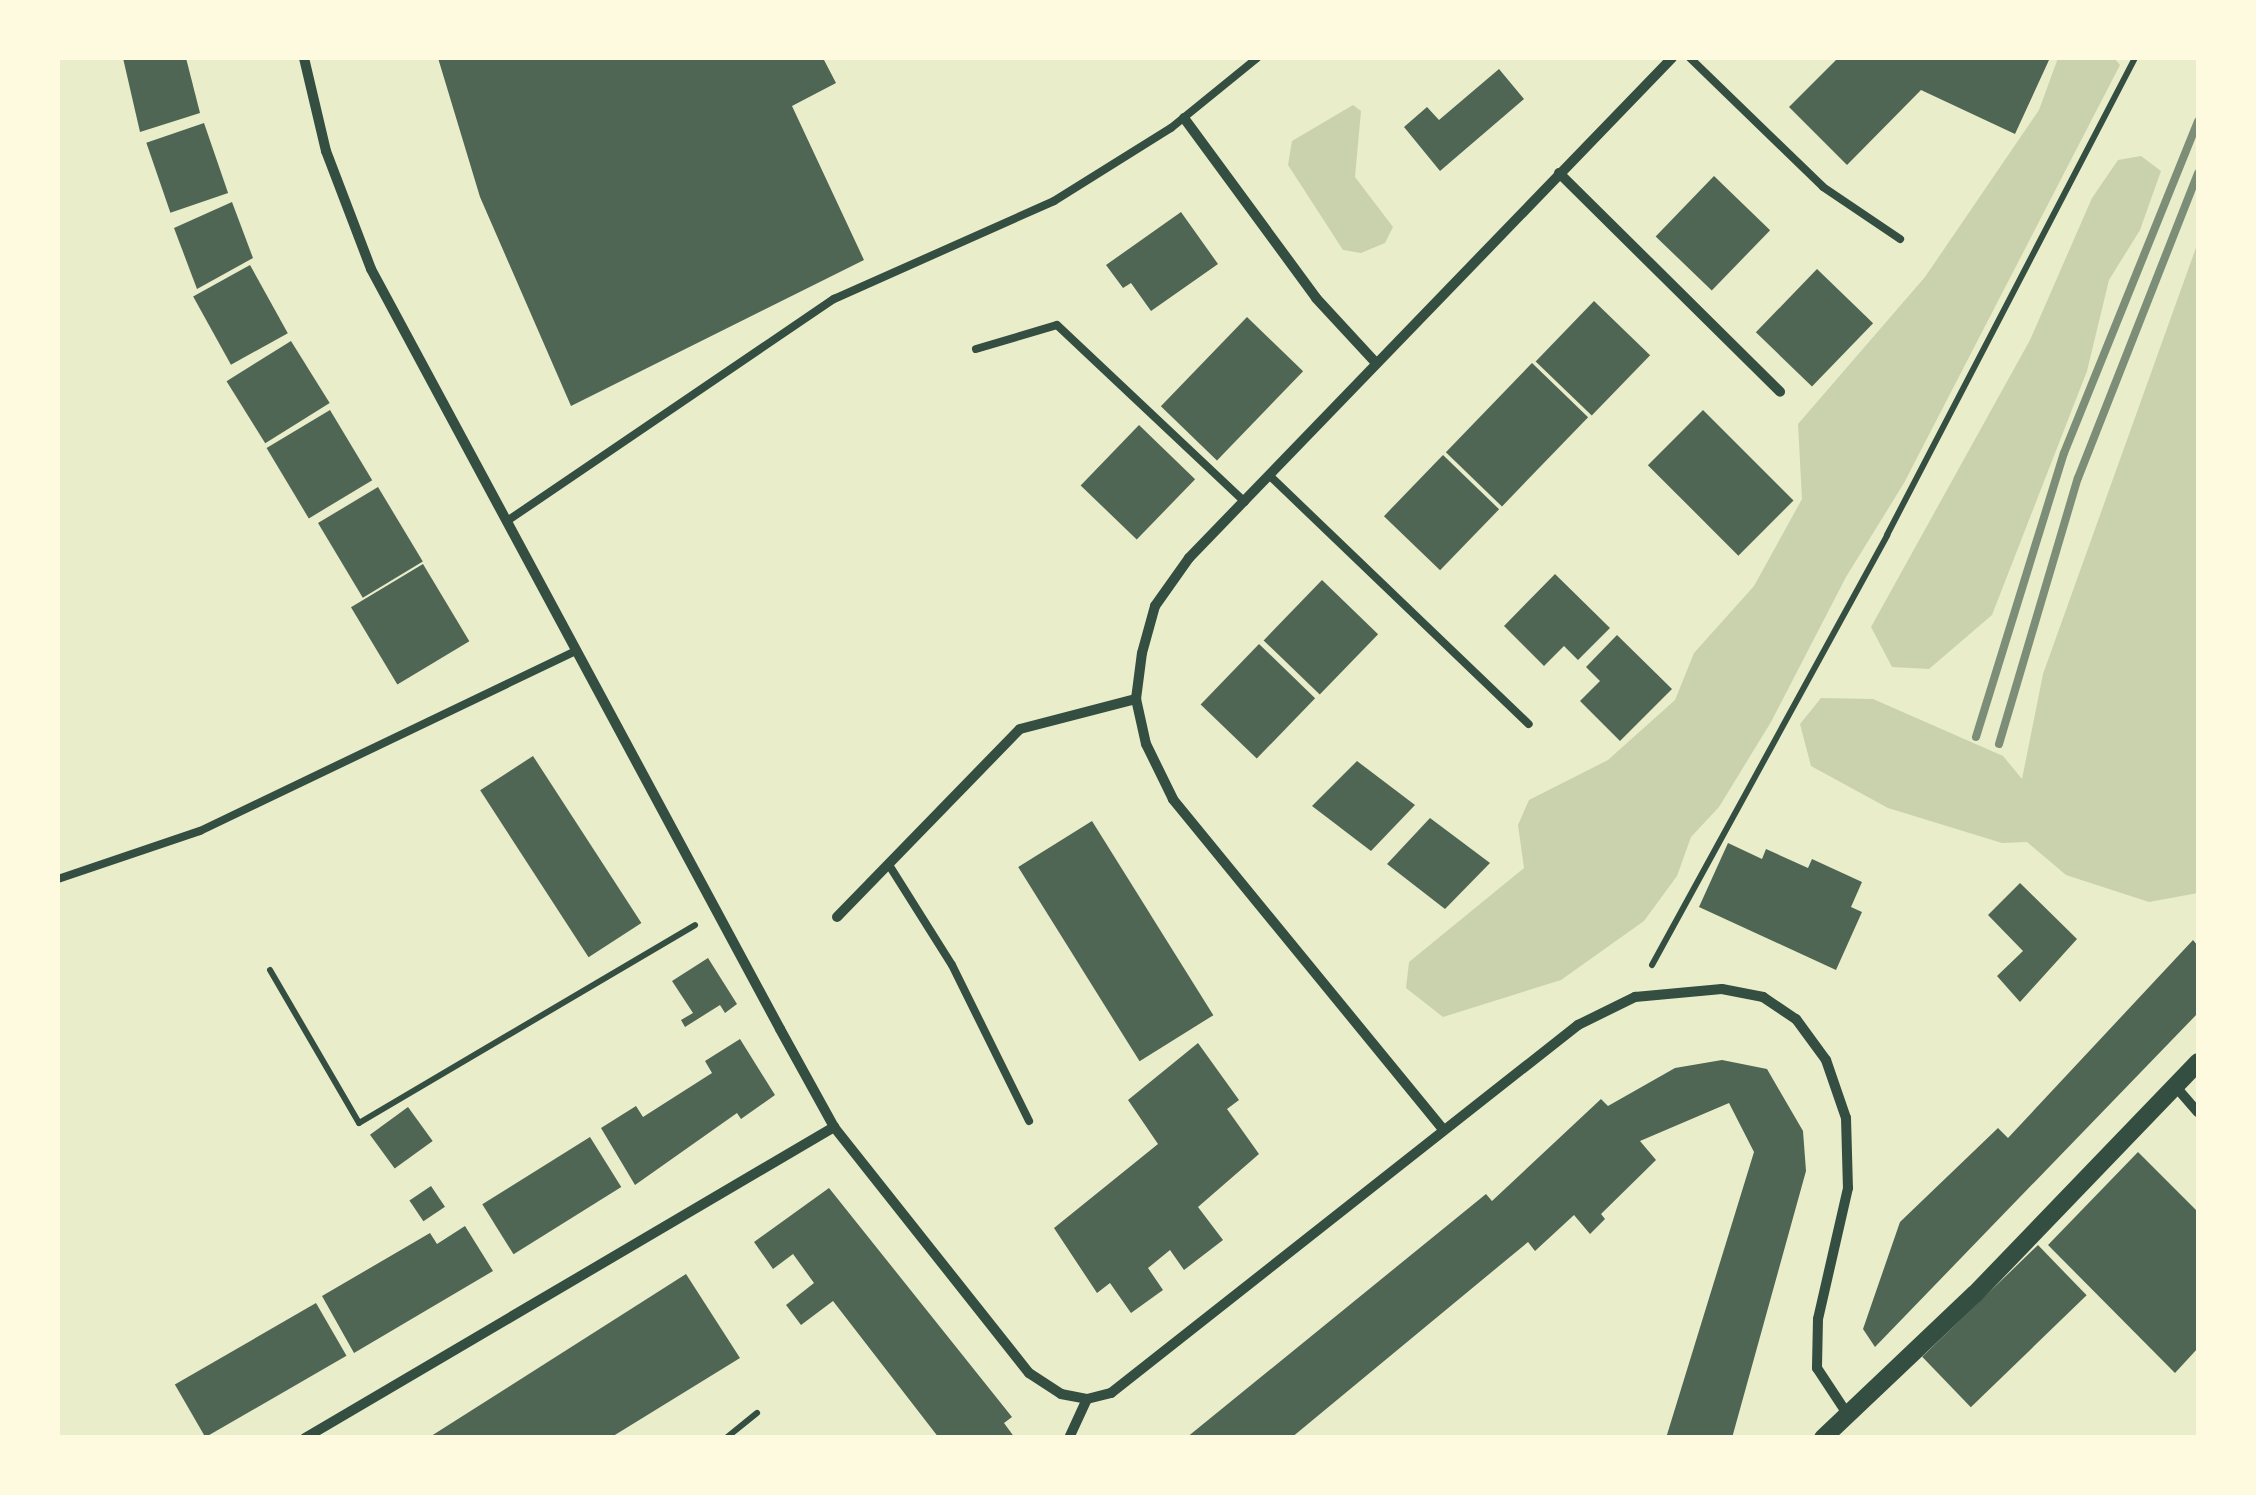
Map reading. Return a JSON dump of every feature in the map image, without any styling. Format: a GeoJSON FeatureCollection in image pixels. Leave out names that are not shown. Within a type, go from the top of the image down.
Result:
{"type":"FeatureCollection","features":[{"type":"Feature","properties":{"kind":"street"},"geometry":{"type":"LineString","coordinates":[[304,58],[350,222],[834,1128],[1029,1373],[1061,1394],[1087,1399],[1131,1381],[1442,1128],[1578,1026],[1635,997],[1722,989],[1763,997],[1796,1019],[1826,1060],[1846,1118],[1848,1188],[1818,1318],[1818,1368],[1848,1415]]}},
{"type":"Feature","properties":{"kind":"street"},"geometry":{"type":"LineString","coordinates":[[1442,1128],[1173,799],[1146,744],[1136,699],[1154,606],[1189,558],[1672,58]]}},
{"type":"Feature","properties":{"kind":"street"},"geometry":{"type":"LineString","coordinates":[[1184,118],[1316,298],[1375,362]]}},
{"type":"Feature","properties":{"kind":"street"},"geometry":{"type":"LineString","coordinates":[[1559,173],[1780,392]]}},
{"type":"Feature","properties":{"kind":"street"},"geometry":{"type":"LineString","coordinates":[[837,917],[1020,729],[1136,699]]}},
{"type":"Feature","properties":{"kind":"street"},"geometry":{"type":"LineString","coordinates":[[1823,1438],[2198,1062]]}},
{"type":"Feature","properties":{"kind":"street"},"geometry":{"type":"LineString","coordinates":[[2176,1087],[2198,1112]]}},
{"type":"Feature","properties":{"kind":"street"},"geometry":{"type":"LineString","coordinates":[[306,1438],[834,1128]]}},
{"type":"Feature","properties":{"kind":"street"},"geometry":{"type":"LineString","coordinates":[[1069,1438],[1087,1399]]}},
{"type":"Feature","properties":{"kind":"lane"},"geometry":{"type":"LineString","coordinates":[[510,520],[834,299],[1054,201],[1184,118],[1257,58]]}},
{"type":"Feature","properties":{"kind":"lane"},"geometry":{"type":"LineString","coordinates":[[1690,58],[1824,187],[1900,239]]}},
{"type":"Feature","properties":{"kind":"lane"},"geometry":{"type":"LineString","coordinates":[[976,349],[1057,325],[1245,502]]}},
{"type":"Feature","properties":{"kind":"lane"},"geometry":{"type":"LineString","coordinates":[[1271,477],[1529,724]]}},
{"type":"Feature","properties":{"kind":"lane"},"geometry":{"type":"LineString","coordinates":[[58,879],[200,831],[577,650]]}},
{"type":"Feature","properties":{"kind":"lane"},"geometry":{"type":"LineString","coordinates":[[889,864],[952,965],[1029,1121]]}},
{"type":"Feature","properties":{"kind":"path"},"geometry":{"type":"LineString","coordinates":[[1635,997],[1888,536],[2135,58]]}},
{"type":"Feature","properties":{"kind":"path"},"geometry":{"type":"LineString","coordinates":[[270,970],[359,1123],[718,912]]}},
{"type":"Feature","properties":{"kind":"path"},"geometry":{"type":"LineString","coordinates":[[726,1438],[757,1412]]}},
{"type":"Feature","properties":{"kind":"green space"},"geometry":{"type":"Polygon","coordinates":[[[2058,58],[2114,58],[2120,65],[1904,483],[1846,577],[1771,722],[1719,807],[1691,837],[1677,876],[1644,921],[1561,980],[1443,1017],[1406,988],[1409,962],[1524,868],[1518,825],[1529,800],[1608,760],[1675,700],[1694,653],[1754,586],[1802,499],[1798,424],[1925,277],[2039,110],[2058,58]]]}},
{"type":"Feature","properties":{"kind":"green space"},"geometry":{"type":"Polygon","coordinates":[[[1353,105],[1361,111],[1355,177],[1393,227],[1385,243],[1361,253],[1343,250],[1288,165],[1292,141],[1353,105]]]}},
{"type":"Feature","properties":{"kind":"green space"},"geometry":{"type":"Polygon","coordinates":[[[2141,156],[2161,171],[2140,230],[2109,280],[2087,371],[1992,615],[1929,669],[1892,667],[1871,627],[2030,340],[2092,198],[2118,160],[2141,156]]]}},
{"type":"Feature","properties":{"kind":"green space"},"geometry":{"type":"Polygon","coordinates":[[[2198,242],[2198,893],[2149,902],[2066,875],[2027,842],[2002,843],[1888,808],[1811,766],[1800,724],[1821,698],[1873,699],[2003,756],[2022,779],[2043,674],[2198,242]]]}},
{"type":"Feature","properties":{"kind":"building"},"geometry":{"type":"Polygon","coordinates":[[[123,58],[186,58],[200,113],[140,132],[123,58]]]}},
{"type":"Feature","properties":{"kind":"building"},"geometry":{"type":"Polygon","coordinates":[[[438,58],[823,58],[836,83],[792,106],[864,260],[571,406],[480,197],[438,58]]]}},
{"type":"Feature","properties":{"kind":"building"},"geometry":{"type":"Polygon","coordinates":[[[1838,58],[2049,60],[2015,134],[1921,90],[1847,165],[1789,107],[1838,58]]]}},
{"type":"Feature","properties":{"kind":"building"},"geometry":{"type":"Polygon","coordinates":[[[1499,69],[1524,99],[1440,171],[1404,127],[1427,107],[1439,120],[1499,69]]]}},
{"type":"Feature","properties":{"kind":"building"},"geometry":{"type":"Polygon","coordinates":[[[204,123],[228,193],[170,213],[146,143],[204,123]]]}},
{"type":"Feature","properties":{"kind":"building"},"geometry":{"type":"Polygon","coordinates":[[[1714,176],[1770,230],[1712,291],[1656,236],[1714,176]]]}},
{"type":"Feature","properties":{"kind":"building"},"geometry":{"type":"Polygon","coordinates":[[[232,202],[253,258],[197,289],[174,228],[232,202]]]}},
{"type":"Feature","properties":{"kind":"building"},"geometry":{"type":"Polygon","coordinates":[[[1181,212],[1218,264],[1151,311],[1131,283],[1123,288],[1106,265],[1181,212]]]}},
{"type":"Feature","properties":{"kind":"building"},"geometry":{"type":"Polygon","coordinates":[[[250,265],[288,333],[231,365],[193,297],[250,265]]]}},
{"type":"Feature","properties":{"kind":"building"},"geometry":{"type":"Polygon","coordinates":[[[1817,269],[1873,323],[1812,386],[1756,332],[1817,269]]]}},
{"type":"Feature","properties":{"kind":"building"},"geometry":{"type":"Polygon","coordinates":[[[1594,301],[1650,355],[1592,416],[1536,361],[1594,301]]]}},
{"type":"Feature","properties":{"kind":"building"},"geometry":{"type":"Polygon","coordinates":[[[1247,317],[1303,371],[1217,460],[1161,406],[1247,317]]]}},
{"type":"Feature","properties":{"kind":"building"},"geometry":{"type":"Polygon","coordinates":[[[291,341],[330,403],[265,443],[227,381],[291,341]]]}},
{"type":"Feature","properties":{"kind":"building"},"geometry":{"type":"Polygon","coordinates":[[[1532,363],[1588,417],[1502,506],[1446,452],[1532,363]]]}},
{"type":"Feature","properties":{"kind":"building"},"geometry":{"type":"Polygon","coordinates":[[[330,410],[372,480],[309,518],[267,448],[330,410]]]}},
{"type":"Feature","properties":{"kind":"building"},"geometry":{"type":"Polygon","coordinates":[[[1703,410],[1794,501],[1738,556],[1648,465],[1703,410]]]}},
{"type":"Feature","properties":{"kind":"building"},"geometry":{"type":"Polygon","coordinates":[[[1139,425],[1195,479],[1137,540],[1081,485],[1139,425]]]}},
{"type":"Feature","properties":{"kind":"building"},"geometry":{"type":"Polygon","coordinates":[[[1443,455],[1499,509],[1440,570],[1384,516],[1443,455]]]}},
{"type":"Feature","properties":{"kind":"building"},"geometry":{"type":"Polygon","coordinates":[[[378,487],[423,562],[363,598],[318,523],[378,487]]]}},
{"type":"Feature","properties":{"kind":"building"},"geometry":{"type":"Polygon","coordinates":[[[423,564],[469,641],[397,684],[351,607],[423,564]]]}},
{"type":"Feature","properties":{"kind":"building"},"geometry":{"type":"Polygon","coordinates":[[[1555,574],[1610,628],[1578,660],[1564,646],[1544,666],[1504,626],[1555,574]]]}},
{"type":"Feature","properties":{"kind":"building"},"geometry":{"type":"Polygon","coordinates":[[[1322,580],[1378,634],[1320,695],[1264,640],[1322,580]]]}},
{"type":"Feature","properties":{"kind":"building"},"geometry":{"type":"Polygon","coordinates":[[[1617,635],[1672,689],[1620,741],[1580,701],[1600,681],[1586,667],[1617,635]]]}},
{"type":"Feature","properties":{"kind":"building"},"geometry":{"type":"Polygon","coordinates":[[[1259,644],[1315,698],[1257,759],[1201,704],[1259,644]]]}},
{"type":"Feature","properties":{"kind":"building"},"geometry":{"type":"Polygon","coordinates":[[[533,756],[641,923],[589,957],[480,790],[533,756]]]}},
{"type":"Feature","properties":{"kind":"building"},"geometry":{"type":"Polygon","coordinates":[[[1357,761],[1415,805],[1371,851],[1312,806],[1357,761]]]}},
{"type":"Feature","properties":{"kind":"building"},"geometry":{"type":"Polygon","coordinates":[[[1430,818],[1490,863],[1445,909],[1387,864],[1430,818]]]}},
{"type":"Feature","properties":{"kind":"building"},"geometry":{"type":"Polygon","coordinates":[[[1092,821],[1213,1015],[1140,1061],[1018,867],[1092,821]]]}},
{"type":"Feature","properties":{"kind":"building"},"geometry":{"type":"Polygon","coordinates":[[[1728,843],[1762,859],[1766,849],[1808,868],[1812,859],[1862,882],[1851,907],[1862,912],[1836,970],[1699,907],[1728,843]]]}},
{"type":"Feature","properties":{"kind":"building"},"geometry":{"type":"Polygon","coordinates":[[[2020,883],[2077,939],[2020,1002],[1997,976],[2023,951],[1988,915],[2020,883]]]}},
{"type":"Feature","properties":{"kind":"building"},"geometry":{"type":"Polygon","coordinates":[[[2193,940],[2198,946],[2198,1013],[1875,1347],[1863,1329],[1900,1222],[1998,1128],[2008,1138],[2193,940]]]}},
{"type":"Feature","properties":{"kind":"building"},"geometry":{"type":"Polygon","coordinates":[[[708,958],[737,1004],[725,1013],[720,1005],[685,1027],[681,1020],[693,1013],[672,981],[708,958]]]}},
{"type":"Feature","properties":{"kind":"building"},"geometry":{"type":"Polygon","coordinates":[[[740,1039],[775,1095],[741,1119],[737,1113],[635,1185],[601,1128],[636,1106],[643,1117],[712,1073],[705,1061],[740,1039]]]}},
{"type":"Feature","properties":{"kind":"building"},"geometry":{"type":"Polygon","coordinates":[[[1198,1043],[1239,1100],[1227,1109],[1259,1154],[1198,1207],[1223,1240],[1184,1270],[1170,1250],[1148,1268],[1163,1290],[1131,1313],[1110,1283],[1097,1293],[1054,1228],[1158,1144],[1128,1100],[1198,1043]]]}},
{"type":"Feature","properties":{"kind":"building"},"geometry":{"type":"Polygon","coordinates":[[[1722,1060],[1767,1069],[1803,1131],[1806,1171],[1732,1438],[1666,1438],[1754,1152],[1729,1103],[1640,1141],[1656,1160],[1601,1214],[1605,1219],[1590,1234],[1574,1215],[1535,1251],[1528,1242],[1291,1438],[1186,1438],[1486,1194],[1492,1201],[1601,1099],[1608,1106],[1675,1068],[1722,1060]]]}},
{"type":"Feature","properties":{"kind":"building"},"geometry":{"type":"Polygon","coordinates":[[[408,1107],[433,1141],[395,1169],[370,1135],[408,1107]]]}},
{"type":"Feature","properties":{"kind":"building"},"geometry":{"type":"Polygon","coordinates":[[[590,1137],[621,1187],[514,1254],[482,1204],[590,1137]]]}},
{"type":"Feature","properties":{"kind":"building"},"geometry":{"type":"Polygon","coordinates":[[[2138,1152],[2198,1212],[2198,1348],[2175,1373],[2048,1245],[2138,1152]]]}},
{"type":"Feature","properties":{"kind":"building"},"geometry":{"type":"Polygon","coordinates":[[[431,1186],[445,1207],[423,1221],[409,1201],[431,1186]]]}},
{"type":"Feature","properties":{"kind":"building"},"geometry":{"type":"Polygon","coordinates":[[[829,1188],[1012,1417],[1004,1423],[1015,1438],[939,1438],[833,1301],[801,1325],[786,1305],[814,1283],[793,1254],[773,1269],[754,1242],[829,1188]]]}},
{"type":"Feature","properties":{"kind":"building"},"geometry":{"type":"Polygon","coordinates":[[[465,1226],[493,1271],[354,1353],[322,1296],[430,1233],[437,1244],[465,1226]]]}},
{"type":"Feature","properties":{"kind":"building"},"geometry":{"type":"Polygon","coordinates":[[[2038,1245],[2087,1295],[1971,1407],[1922,1357],[2038,1245]]]}},
{"type":"Feature","properties":{"kind":"building"},"geometry":{"type":"Polygon","coordinates":[[[686,1274],[740,1358],[610,1438],[428,1438],[686,1274]]]}},
{"type":"Feature","properties":{"kind":"building"},"geometry":{"type":"Polygon","coordinates":[[[316,1303],[346,1356],[205,1437],[175,1384],[316,1303]]]}},
{"type":"Feature","properties":{"kind":"railway"},"geometry":{"type":"LineString","coordinates":[[1976,737],[2064,453],[2198,121]]}},
{"type":"Feature","properties":{"kind":"railway"},"geometry":{"type":"LineString","coordinates":[[1999,744],[2078,478],[2198,173]]}}]}
